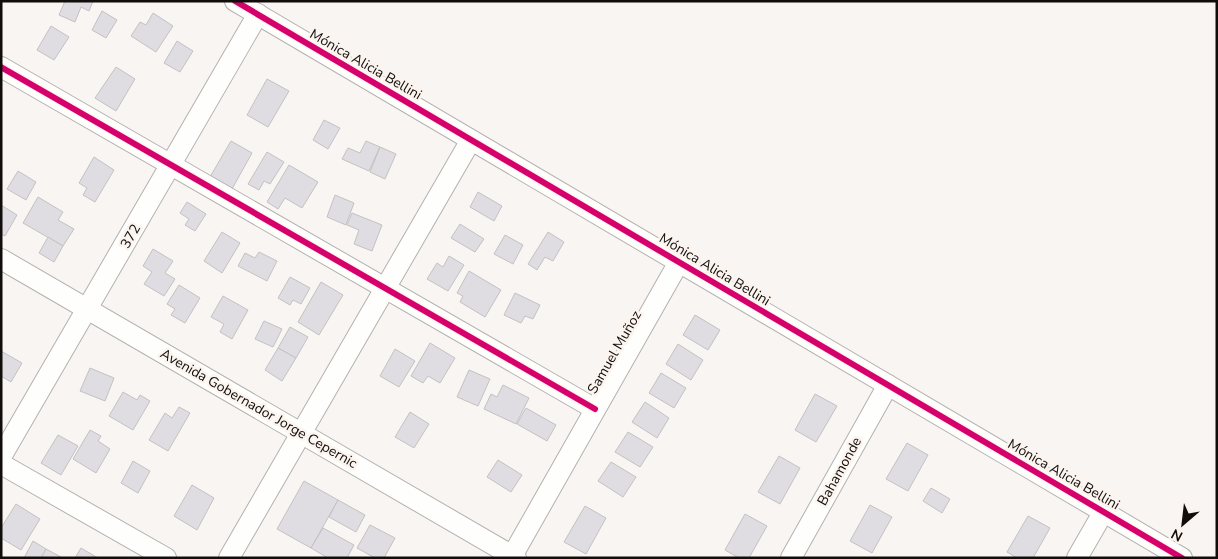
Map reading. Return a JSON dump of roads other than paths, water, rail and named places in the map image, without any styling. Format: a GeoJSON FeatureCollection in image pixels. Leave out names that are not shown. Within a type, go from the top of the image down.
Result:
{"type":"FeatureCollection","features":[{"type":"Feature","properties":{"kind":"street","name":"Mónica Alicia Bellini"},"geometry":{"type":"LineString","coordinates":[[235,1],[1182,558]]}},
{"type":"Feature","properties":{"kind":"street","name":"372"},"geometry":{"type":"LineString","coordinates":[[1,457],[258,14]]}},
{"type":"Feature","properties":{"kind":"street"},"geometry":{"type":"LineString","coordinates":[[1,67],[595,409]]}},
{"type":"Feature","properties":{"kind":"street"},"geometry":{"type":"LineString","coordinates":[[229,558],[471,140]]}},
{"type":"Feature","properties":{"kind":"street","name":"Avenida Gobernador Jorge Cepernic"},"geometry":{"type":"LineString","coordinates":[[1,259],[513,557]]}},
{"type":"Feature","properties":{"kind":"street","name":"Samuel Muñoz"},"geometry":{"type":"LineString","coordinates":[[513,557],[679,262]]}},
{"type":"Feature","properties":{"kind":"street","name":"Bahamonde"},"geometry":{"type":"LineString","coordinates":[[791,558],[888,385]]}},
{"type":"Feature","properties":{"kind":"street"},"geometry":{"type":"LineString","coordinates":[[1,464],[166,558]]}},
{"type":"Feature","properties":{"kind":"street"},"geometry":{"type":"LineString","coordinates":[[1077,558],[1104,512]]}}]}
